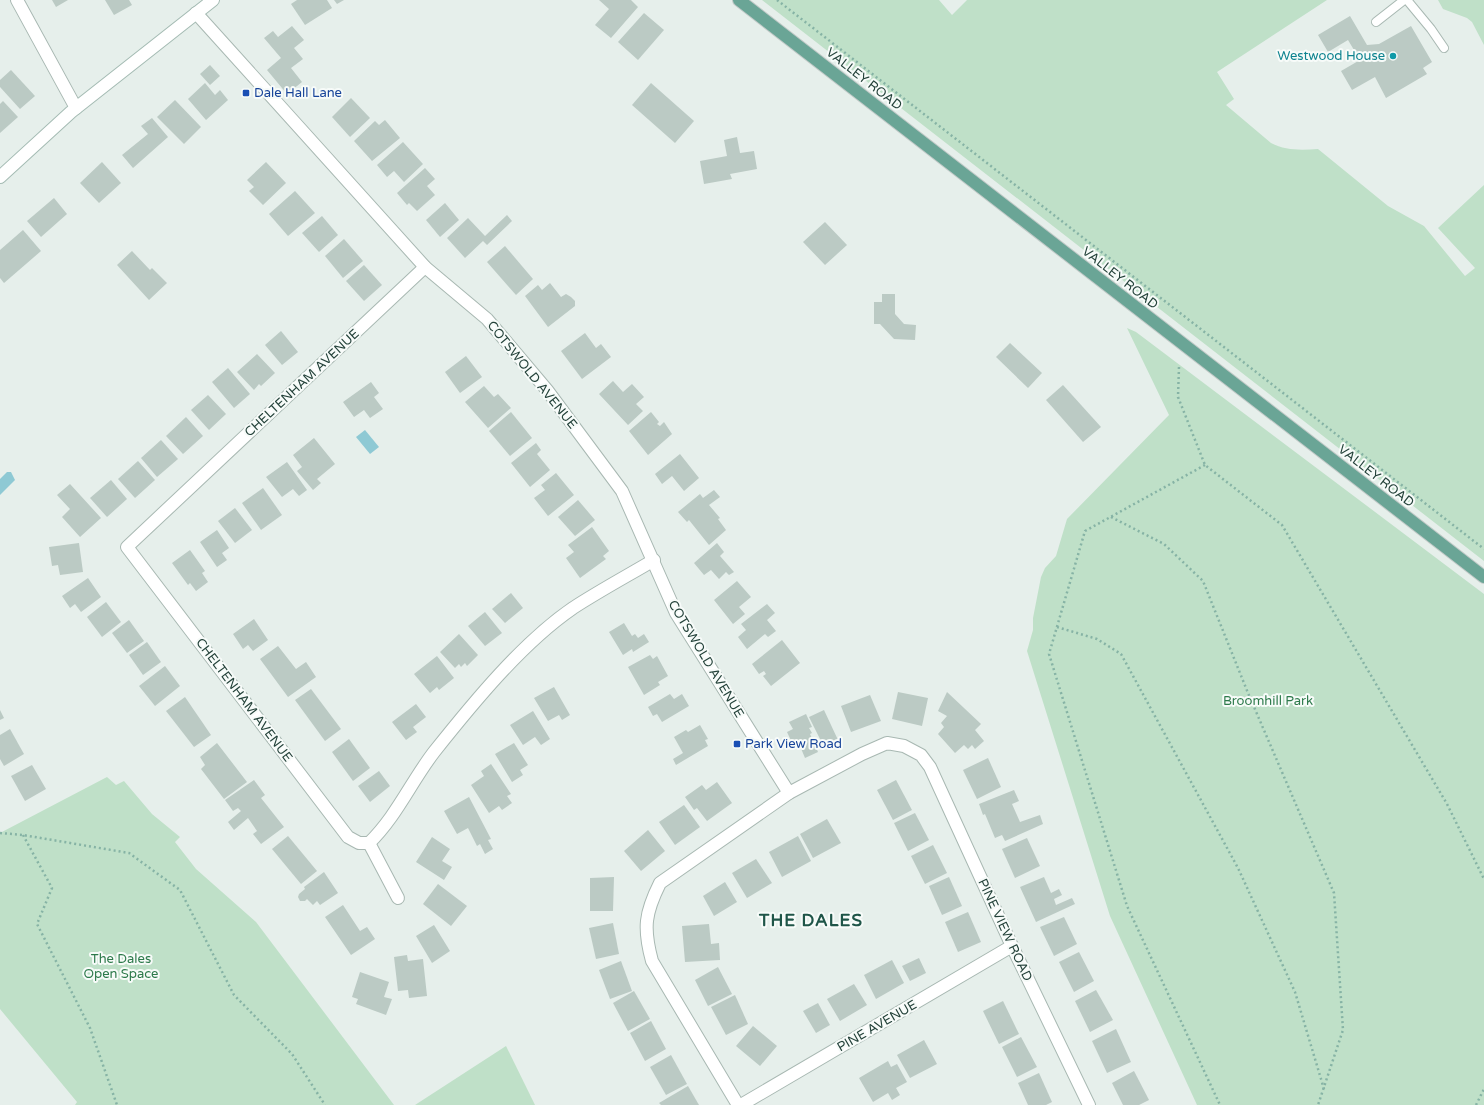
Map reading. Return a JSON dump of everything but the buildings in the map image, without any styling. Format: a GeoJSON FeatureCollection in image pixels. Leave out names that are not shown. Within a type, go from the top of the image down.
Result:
{"type":"FeatureCollection","features":[{"type":"Feature","properties":{"kind":"main road","name":"VALLEY ROAD"},"geometry":{"type":"LineString","coordinates":[[739,0],[1484,577]]}},
{"type":"Feature","properties":{"kind":"street"},"geometry":{"type":"LineString","coordinates":[[17,0],[76,108]]}},
{"type":"Feature","properties":{"kind":"street"},"geometry":{"type":"LineString","coordinates":[[0,177],[76,108],[213,0]]}},
{"type":"Feature","properties":{"kind":"street","name":"COTSWOLD AVENUE"},"geometry":{"type":"LineString","coordinates":[[196,13],[425,267],[488,319],[547,390],[622,491],[654,560],[676,613],[789,793]]}},
{"type":"Feature","properties":{"kind":"street","name":"CHELTENHAM AVENUE"},"geometry":{"type":"LineString","coordinates":[[369,843],[359,843],[348,837],[128,547],[425,267]]}},
{"type":"Feature","properties":{"kind":"street"},"geometry":{"type":"LineString","coordinates":[[398,898],[369,843],[383,829],[434,753],[498,676],[533,642],[572,609],[654,560]]}},
{"type":"Feature","properties":{"kind":"street","name":"PINE VIEW ROAD"},"geometry":{"type":"LineString","coordinates":[[789,793],[862,754],[887,743],[904,746],[921,755],[930,767],[1012,946],[1089,1105]]}},
{"type":"Feature","properties":{"kind":"street"},"geometry":{"type":"LineString","coordinates":[[738,1105],[652,961],[646,939],[647,920],[651,902],[660,883],[789,793]]}},
{"type":"Feature","properties":{"kind":"street","name":"PINE AVENUE"},"geometry":{"type":"LineString","coordinates":[[741,1105],[1012,946]]}},
{"type":"Feature","properties":{"kind":"lane"},"geometry":{"type":"LineString","coordinates":[[1376,22],[1406,0],[1431,29],[1444,48]]}},
{"type":"Feature","properties":{"kind":"path"},"geometry":{"type":"LineString","coordinates":[[777,0],[1484,549]]}},
{"type":"Feature","properties":{"kind":"path"},"geometry":{"type":"LineString","coordinates":[[1179,367],[1178,397],[1205,465],[1282,525],[1448,804],[1484,879]]}},
{"type":"Feature","properties":{"kind":"path"},"geometry":{"type":"LineString","coordinates":[[1205,465],[1085,531],[1049,654],[1127,906],[1220,1105]]}},
{"type":"Feature","properties":{"kind":"path"},"geometry":{"type":"LineString","coordinates":[[1111,517],[1164,544],[1203,581],[1248,693],[1334,893],[1343,1030],[1318,1105]]}},
{"type":"Feature","properties":{"kind":"path"},"geometry":{"type":"LineString","coordinates":[[1057,627],[1097,639],[1121,654],[1238,868],[1294,992],[1324,1089]]}},
{"type":"Feature","properties":{"kind":"path"},"geometry":{"type":"LineString","coordinates":[[0,833],[23,835],[129,853],[180,890],[234,995],[292,1054],[325,1105]]}},
{"type":"Feature","properties":{"kind":"path"},"geometry":{"type":"LineString","coordinates":[[23,835],[52,888],[37,924],[90,1028],[117,1105]]}},
{"type":"Feature","properties":{"kind":"path"},"geometry":{"type":"LineString","coordinates":[[1476,1105],[1484,1089]]}},
{"type":"Feature","properties":{"kind":"green space"},"geometry":{"type":"Polygon","coordinates":[[[762,0],[939,0],[952,15],[967,0],[1327,0],[1217,72],[1234,99],[1226,105],[1271,143],[1277,146],[1300,150],[1318,149],[1388,206],[1424,226],[1465,276],[1475,268],[1438,228],[1484,185],[1484,561],[762,0]]]}},
{"type":"Feature","properties":{"kind":"green space"},"geometry":{"type":"Polygon","coordinates":[[[1438,0],[1484,0],[1484,45],[1472,22],[1467,18],[1443,9],[1438,0]]]}},
{"type":"Feature","properties":{"kind":"green space","name":"Broomhill Park"},"geometry":{"type":"Polygon","coordinates":[[[1127,328],[1136,332],[1484,594],[1484,1105],[1197,1105],[1110,916],[1027,651],[1033,630],[1033,618],[1041,577],[1045,568],[1056,556],[1067,519],[1169,415],[1127,328]]]}},
{"type":"Feature","properties":{"kind":"green space","name":"The Dales Open Space"},"geometry":{"type":"Polygon","coordinates":[[[107,777],[116,785],[124,781],[152,814],[180,837],[175,842],[196,869],[256,922],[394,1105],[75,1105],[77,1102],[0,1009],[0,833],[107,777]]]}},
{"type":"Feature","properties":{"kind":"green space"},"geometry":{"type":"Polygon","coordinates":[[[506,1046],[535,1105],[415,1105],[506,1046]]]}},
{"type":"Feature","properties":{"kind":"water"},"geometry":{"type":"Polygon","coordinates":[[[365,430],[379,447],[370,454],[356,437],[365,430]]]}},
{"type":"Feature","properties":{"kind":"water"},"geometry":{"type":"Polygon","coordinates":[[[7,472],[11,472],[15,480],[0,495],[0,479],[7,472]]]}},
{"type":"Feature","properties":{"kind":"place","name":"Westwood House"},"geometry":{"type":"Point","coordinates":[1393,56]}},
{"type":"Feature","properties":{"kind":"place","name":"Dale Hall Lane"},"geometry":{"type":"Point","coordinates":[246,93]}},
{"type":"Feature","properties":{"kind":"place","name":"Park View Road"},"geometry":{"type":"Point","coordinates":[737,744]}},
{"type":"Feature","properties":{"kind":"district","name":"THE DALES"},"geometry":{"type":"Point","coordinates":[811,920]}}]}
